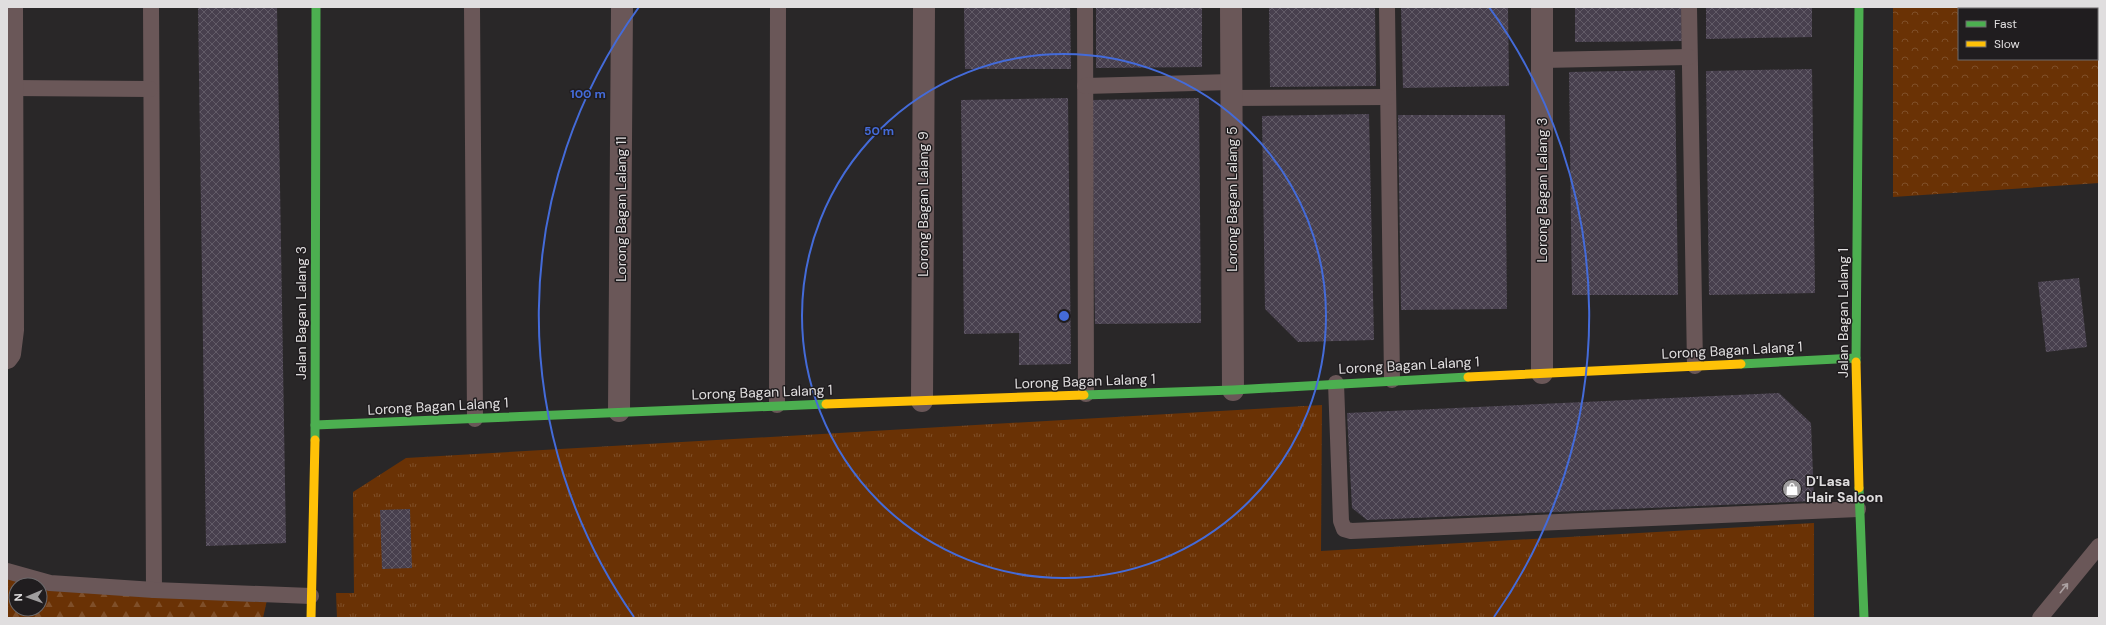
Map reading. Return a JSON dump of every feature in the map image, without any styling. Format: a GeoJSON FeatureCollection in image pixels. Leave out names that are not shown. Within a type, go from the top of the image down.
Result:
{"type":"FeatureCollection","features":[{"type":"Feature","properties":{"kind":"street"},"geometry":{"type":"LineString","coordinates":[[7,358],[10,354],[13,330],[11,88],[12,7]]}},
{"type":"Feature","properties":{"kind":"street","name":"Jalan Bagan Lalang 3"},"geometry":{"type":"LineString","coordinates":[[311,618],[315,426],[316,7]]}},
{"type":"Feature","properties":{"kind":"street","name":"Lorong Bagan Lalang 11"},"geometry":{"type":"LineString","coordinates":[[619,411],[622,7]]}},
{"type":"Feature","properties":{"kind":"street","name":"Lorong Bagan Lalang 9"},"geometry":{"type":"LineString","coordinates":[[922,401],[924,7]]}},
{"type":"Feature","properties":{"kind":"street","name":"Lorong Bagan Lalang 5"},"geometry":{"type":"LineString","coordinates":[[1231,7],[1233,390]]}},
{"type":"Feature","properties":{"kind":"street","name":"Lorong Bagan Lalang 3"},"geometry":{"type":"LineString","coordinates":[[1542,7],[1542,373]]}},
{"type":"Feature","properties":{"kind":"street","name":"Jalan Bagan Lalang 1"},"geometry":{"type":"LineString","coordinates":[[1859,7],[1856,358],[1858,510],[1864,616]]}},
{"type":"Feature","properties":{"kind":"street","name":"Lorong Bagan Lalang 1"},"geometry":{"type":"LineString","coordinates":[[315,426],[619,411],[1233,390],[1392,380],[1856,358]]}},
{"type":"Feature","properties":{"kind":"lane"},"geometry":{"type":"LineString","coordinates":[[151,7],[150,88],[154,590]]}},
{"type":"Feature","properties":{"kind":"lane"},"geometry":{"type":"LineString","coordinates":[[472,7],[475,419]]}},
{"type":"Feature","properties":{"kind":"lane"},"geometry":{"type":"LineString","coordinates":[[777,405],[778,7]]}},
{"type":"Feature","properties":{"kind":"lane"},"geometry":{"type":"LineString","coordinates":[[1085,7],[1086,394]]}},
{"type":"Feature","properties":{"kind":"lane"},"geometry":{"type":"LineString","coordinates":[[1388,7],[1392,380]]}},
{"type":"Feature","properties":{"kind":"lane"},"geometry":{"type":"LineString","coordinates":[[1689,7],[1695,366]]}},
{"type":"Feature","properties":{"kind":"lane"},"geometry":{"type":"LineString","coordinates":[[1543,60],[1690,57]]}},
{"type":"Feature","properties":{"kind":"lane"},"geometry":{"type":"LineString","coordinates":[[1085,86],[1231,90],[1388,97]]}},
{"type":"Feature","properties":{"kind":"lane"},"geometry":{"type":"LineString","coordinates":[[11,88],[150,88]]}},
{"type":"Feature","properties":{"kind":"lane"},"geometry":{"type":"LineString","coordinates":[[1336,383],[1341,521],[1344,529],[1351,531],[1858,510]]}},
{"type":"Feature","properties":{"kind":"lane"},"geometry":{"type":"LineString","coordinates":[[2040,618],[2099,546]]}},
{"type":"Feature","properties":{"kind":"lane"},"geometry":{"type":"LineString","coordinates":[[7,571],[50,582],[154,590],[311,596]]}},
{"type":"Feature","properties":{"kind":"green space"},"geometry":{"type":"Polygon","coordinates":[[[1893,7],[2099,7],[2099,183],[1893,197],[1893,7]]]}},
{"type":"Feature","properties":{"kind":"green space"},"geometry":{"type":"Polygon","coordinates":[[[1322,405],[1321,551],[1814,523],[1814,618],[337,618],[336,593],[354,593],[353,492],[406,458],[1322,405]]]}},
{"type":"Feature","properties":{"kind":"green space"},"geometry":{"type":"Polygon","coordinates":[[[7,569],[44,577],[8,577],[8,617],[48,617],[48,578],[67,582],[269,591],[263,618],[7,618],[7,569]]]}},
{"type":"Feature","properties":{"kind":"building"},"geometry":{"type":"Polygon","coordinates":[[[198,7],[277,7],[286,543],[206,546],[198,7]]]}},
{"type":"Feature","properties":{"kind":"building"},"geometry":{"type":"Polygon","coordinates":[[[964,7],[1070,7],[1071,69],[965,69],[964,7]]]}},
{"type":"Feature","properties":{"kind":"building"},"geometry":{"type":"Polygon","coordinates":[[[1096,7],[1202,7],[1202,67],[1096,68],[1096,7]]]}},
{"type":"Feature","properties":{"kind":"building"},"geometry":{"type":"Polygon","coordinates":[[[1269,7],[1375,7],[1376,86],[1270,87],[1269,7]]]}},
{"type":"Feature","properties":{"kind":"building"},"geometry":{"type":"Polygon","coordinates":[[[1401,7],[1508,7],[1509,86],[1403,88],[1401,7]]]}},
{"type":"Feature","properties":{"kind":"building"},"geometry":{"type":"Polygon","coordinates":[[[1575,7],[1681,7],[1682,41],[1575,42],[1575,7]]]}},
{"type":"Feature","properties":{"kind":"building"},"geometry":{"type":"Polygon","coordinates":[[[1706,7],[1812,7],[1812,37],[1706,39],[1706,7]]]}},
{"type":"Feature","properties":{"kind":"building"},"geometry":{"type":"Polygon","coordinates":[[[1812,69],[1815,293],[1709,295],[1706,71],[1812,69]]]}},
{"type":"Feature","properties":{"kind":"building"},"geometry":{"type":"Polygon","coordinates":[[[1675,70],[1678,295],[1572,295],[1569,72],[1675,70]]]}},
{"type":"Feature","properties":{"kind":"building"},"geometry":{"type":"Polygon","coordinates":[[[1068,98],[1071,364],[1019,365],[1019,333],[964,334],[961,100],[1068,98]]]}},
{"type":"Feature","properties":{"kind":"building"},"geometry":{"type":"Polygon","coordinates":[[[1199,98],[1201,323],[1095,324],[1092,100],[1199,98]]]}},
{"type":"Feature","properties":{"kind":"building"},"geometry":{"type":"Polygon","coordinates":[[[1369,114],[1374,340],[1298,342],[1265,309],[1262,116],[1369,114]]]}},
{"type":"Feature","properties":{"kind":"building"},"geometry":{"type":"Polygon","coordinates":[[[1398,115],[1505,115],[1507,309],[1401,310],[1398,115]]]}},
{"type":"Feature","properties":{"kind":"building"},"geometry":{"type":"Polygon","coordinates":[[[2079,278],[2087,347],[2046,352],[2038,282],[2079,278]]]}},
{"type":"Feature","properties":{"kind":"building"},"geometry":{"type":"Polygon","coordinates":[[[1779,393],[1811,423],[1814,501],[1367,520],[1352,508],[1347,413],[1779,393]]]}},
{"type":"Feature","properties":{"kind":"building"},"geometry":{"type":"Polygon","coordinates":[[[410,509],[412,568],[382,569],[380,510],[410,509]]]}},
{"type":"Feature","properties":{"kind":"traffic: fast"},"geometry":{"type":"LineString","coordinates":[[315,440],[316,7]]}},
{"type":"Feature","properties":{"kind":"traffic: fast"},"geometry":{"type":"LineString","coordinates":[[1856,362],[1859,7]]}},
{"type":"Feature","properties":{"kind":"traffic: fast"},"geometry":{"type":"LineString","coordinates":[[1741,364],[1856,358]]}},
{"type":"Feature","properties":{"kind":"traffic: fast"},"geometry":{"type":"LineString","coordinates":[[1084,395],[1233,390],[1468,377]]}},
{"type":"Feature","properties":{"kind":"traffic: fast"},"geometry":{"type":"LineString","coordinates":[[315,425],[826,404]]}},
{"type":"Feature","properties":{"kind":"traffic: fast"},"geometry":{"type":"LineString","coordinates":[[1859,488],[1864,618]]}},
{"type":"Feature","properties":{"kind":"traffic: slow"},"geometry":{"type":"LineString","coordinates":[[1856,362],[1859,488]]}},
{"type":"Feature","properties":{"kind":"traffic: slow"},"geometry":{"type":"LineString","coordinates":[[1468,377],[1741,364]]}},
{"type":"Feature","properties":{"kind":"traffic: slow"},"geometry":{"type":"LineString","coordinates":[[826,404],[1084,395]]}},
{"type":"Feature","properties":{"kind":"traffic: slow"},"geometry":{"type":"LineString","coordinates":[[311,618],[315,440]]}},
{"type":"Feature","properties":{"kind":"place","name":"D'Lasa Hair Saloon"},"geometry":{"type":"Point","coordinates":[1792,489]}}]}
